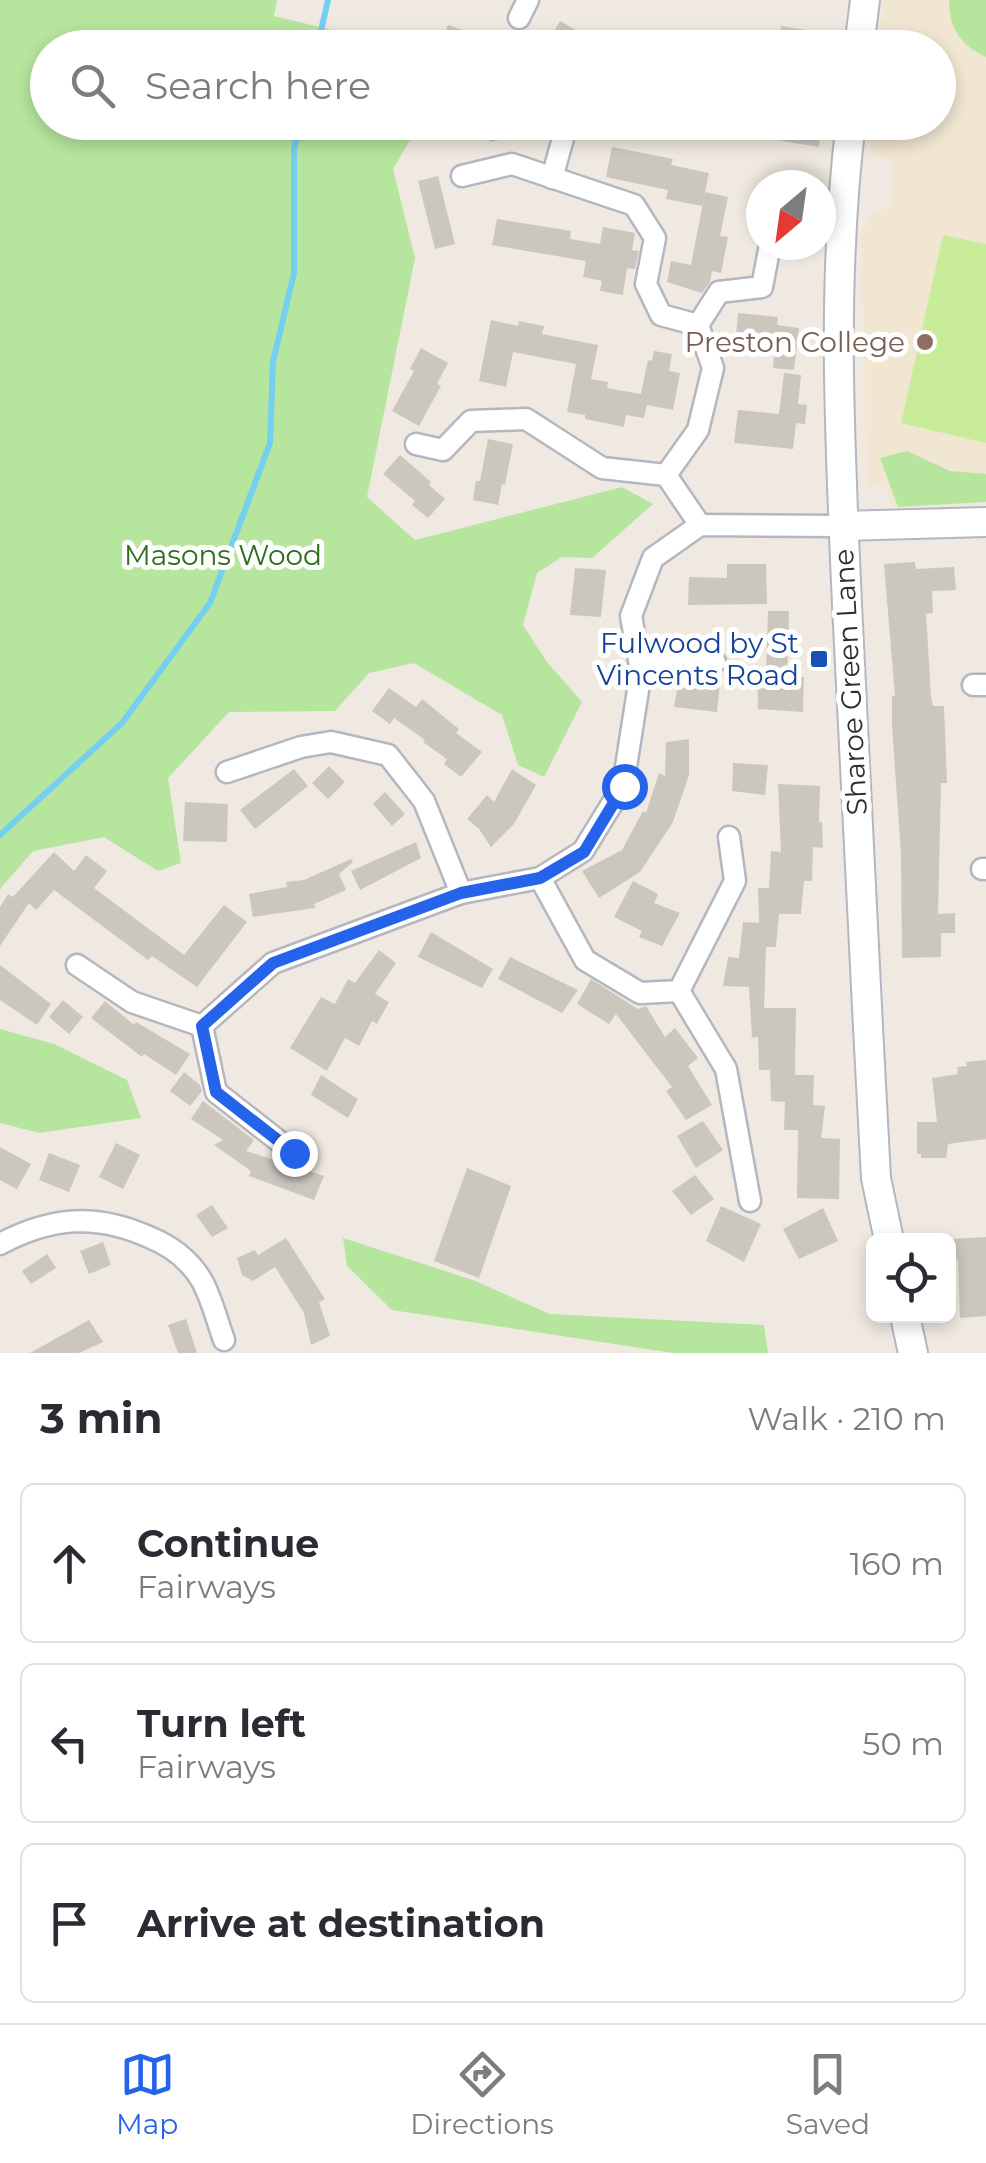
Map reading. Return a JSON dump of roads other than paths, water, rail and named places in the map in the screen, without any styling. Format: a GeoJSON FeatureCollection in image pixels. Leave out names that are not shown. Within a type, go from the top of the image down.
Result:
{"type":"FeatureCollection","features":[{"type":"Feature","properties":{"kind":"street"},"geometry":{"type":"LineString","coordinates":[[862,30],[865,0]]}},
{"type":"Feature","properties":{"kind":"street"},"geometry":{"type":"LineString","coordinates":[[552,178],[563,140]]}},
{"type":"Feature","properties":{"kind":"street","name":"Sharoe Green Lane"},"geometry":{"type":"LineString","coordinates":[[848,140],[838,294],[842,526],[876,1178],[888,1233]]}},
{"type":"Feature","properties":{"kind":"street"},"geometry":{"type":"LineString","coordinates":[[462,176],[512,164],[634,205],[655,238],[646,284],[661,315],[698,325]]}},
{"type":"Feature","properties":{"kind":"street"},"geometry":{"type":"LineString","coordinates":[[698,325],[719,292],[762,287],[767,260]]}},
{"type":"Feature","properties":{"kind":"street"},"geometry":{"type":"LineString","coordinates":[[666,475],[698,430],[713,368],[698,325]]}},
{"type":"Feature","properties":{"kind":"street"},"geometry":{"type":"LineString","coordinates":[[416,444],[444,450],[471,420],[526,419],[602,468],[666,475],[700,525]]}},
{"type":"Feature","properties":{"kind":"street"},"geometry":{"type":"LineString","coordinates":[[202,1026],[273,963],[461,893],[540,878],[584,852],[624,786],[641,671],[631,616],[653,558],[700,525],[986,522]]}},
{"type":"Feature","properties":{"kind":"street"},"geometry":{"type":"LineString","coordinates":[[641,671],[682,654],[715,662]]}},
{"type":"Feature","properties":{"kind":"street"},"geometry":{"type":"LineString","coordinates":[[227,772],[301,747],[330,742],[388,756],[424,801],[461,893]]}},
{"type":"Feature","properties":{"kind":"street"},"geometry":{"type":"LineString","coordinates":[[679,991],[734,882],[729,837]]}},
{"type":"Feature","properties":{"kind":"street"},"geometry":{"type":"LineString","coordinates":[[540,878],[584,960],[640,993],[679,991]]}},
{"type":"Feature","properties":{"kind":"street"},"geometry":{"type":"LineString","coordinates":[[78,965],[132,1002],[202,1026]]}},
{"type":"Feature","properties":{"kind":"street"},"geometry":{"type":"LineString","coordinates":[[679,991],[726,1069],[750,1201]]}},
{"type":"Feature","properties":{"kind":"street"},"geometry":{"type":"LineString","coordinates":[[202,1026],[216,1092],[294,1153]]}},
{"type":"Feature","properties":{"kind":"street"},"geometry":{"type":"LineString","coordinates":[[0,1244],[57,1222],[107,1221],[128,1227],[160,1242],[190,1265],[203,1283],[224,1340]]}},
{"type":"Feature","properties":{"kind":"street"},"geometry":{"type":"LineString","coordinates":[[907,1323],[913,1353]]}},
{"type":"Feature","properties":{"kind":"waterway"},"geometry":{"type":"LineString","coordinates":[[321,30],[328,0]]}},
{"type":"Feature","properties":{"kind":"waterway"},"geometry":{"type":"LineString","coordinates":[[0,835],[122,723],[210,603],[270,443],[273,362],[294,273],[296,140]]}},
{"type":"Feature","properties":{"kind":"place","name":"Preston College"},"geometry":{"type":"Point","coordinates":[925,342]}},
{"type":"Feature","properties":{"kind":"place","name":"Fulwood by St Vincents Road"},"geometry":{"type":"Point","coordinates":[819,659]}},
{"type":"Feature","properties":{"kind":"park label","name":"Masons Wood"},"geometry":{"type":"Point","coordinates":[223,555]}}]}
